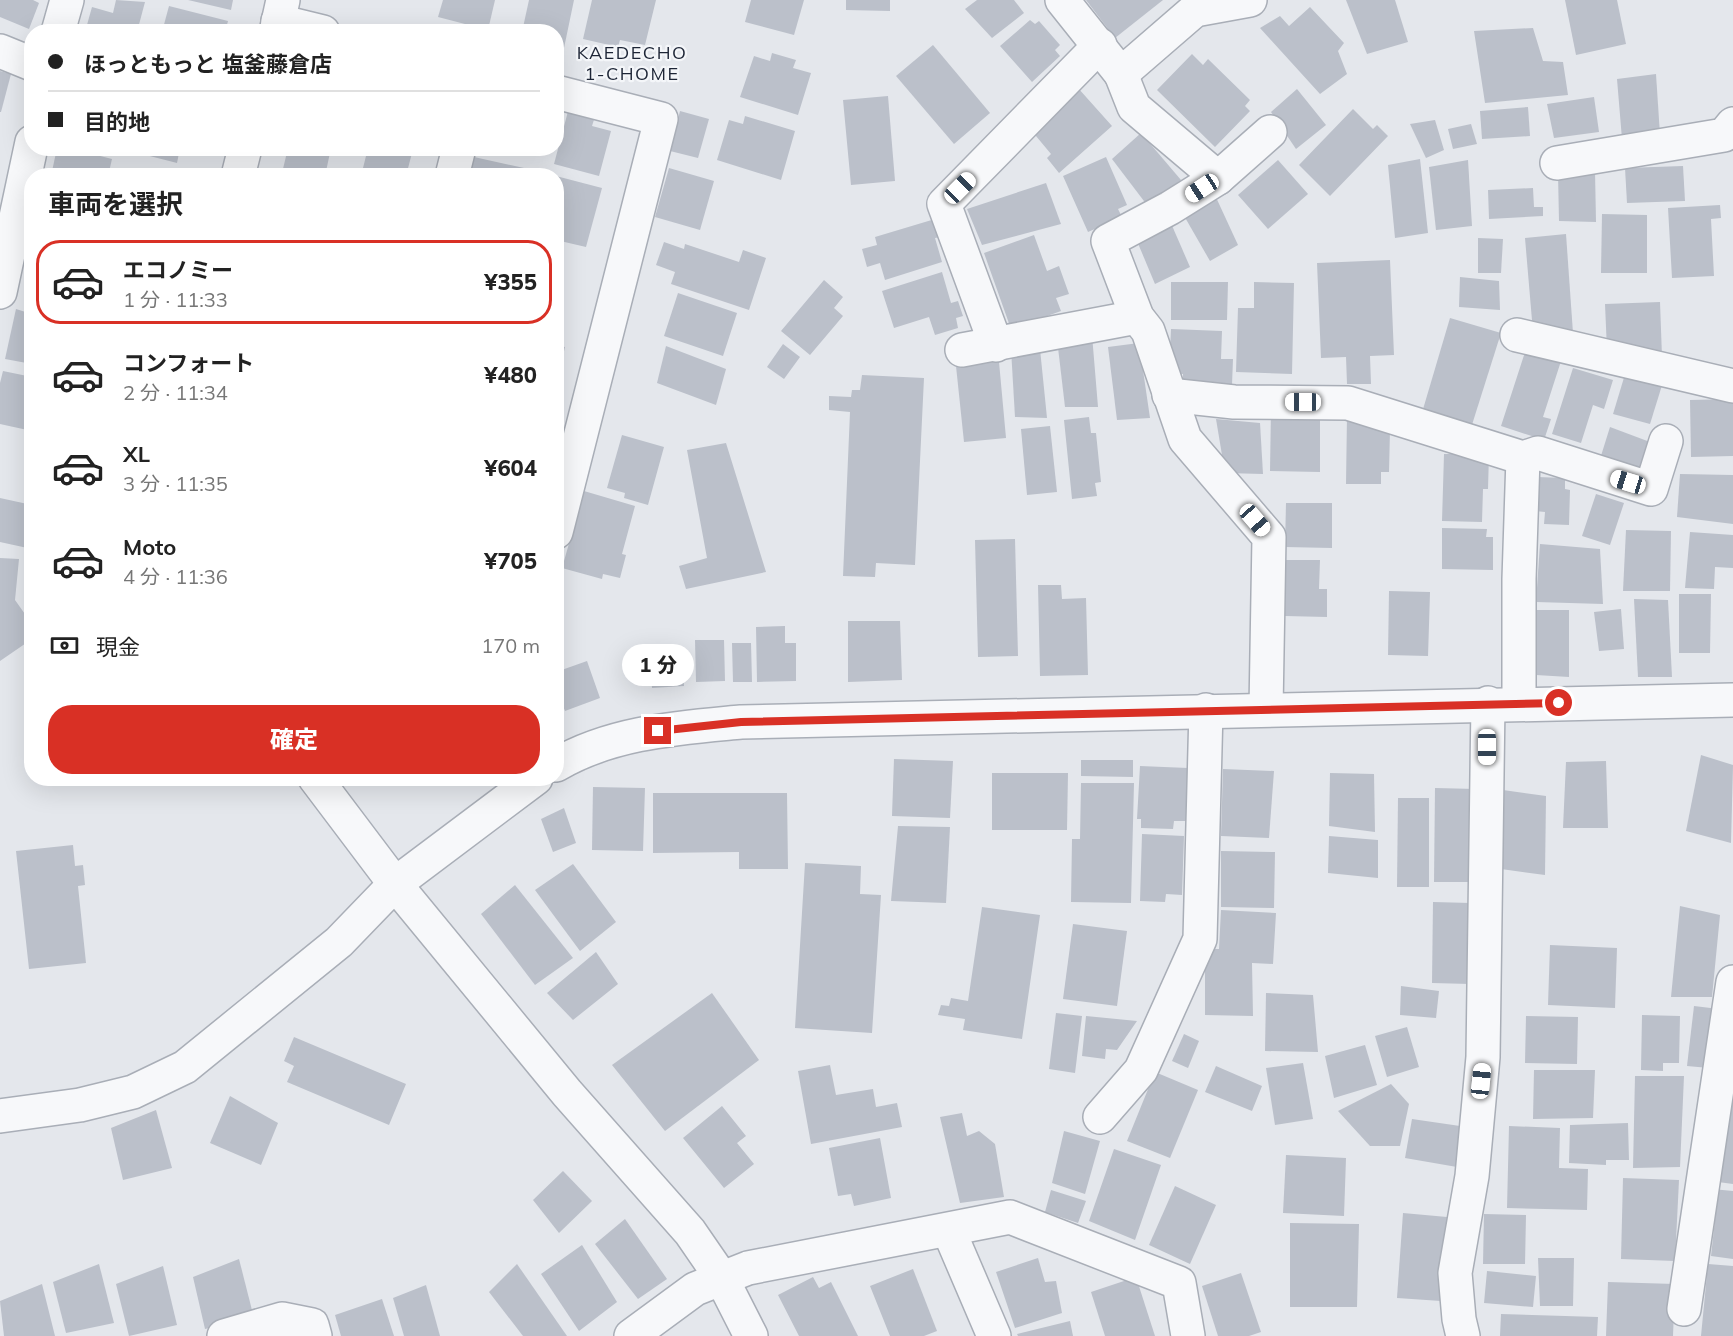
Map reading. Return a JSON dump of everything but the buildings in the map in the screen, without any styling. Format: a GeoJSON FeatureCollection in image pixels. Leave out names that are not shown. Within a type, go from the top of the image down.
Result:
{"type":"FeatureCollection","features":[{"type":"Feature","properties":{"kind":"street"},"geometry":{"type":"LineString","coordinates":[[60,24],[67,0]]}},
{"type":"Feature","properties":{"kind":"street"},"geometry":{"type":"LineString","coordinates":[[1062,0],[1121,74],[1134,107],[1218,177]]}},
{"type":"Feature","properties":{"kind":"street"},"geometry":{"type":"LineString","coordinates":[[1121,74],[1195,10],[1250,0]]}},
{"type":"Feature","properties":{"kind":"street"},"geometry":{"type":"LineString","coordinates":[[279,17],[299,24]]}},
{"type":"Feature","properties":{"kind":"street"},"geometry":{"type":"LineString","coordinates":[[996,345],[944,204],[1100,45]]}},
{"type":"Feature","properties":{"kind":"street"},"geometry":{"type":"LineString","coordinates":[[0,51],[24,61]]}},
{"type":"Feature","properties":{"kind":"street"},"geometry":{"type":"LineString","coordinates":[[564,94],[662,118],[564,501]]}},
{"type":"Feature","properties":{"kind":"street"},"geometry":{"type":"LineString","coordinates":[[1557,163],[1724,135],[1733,124]]}},
{"type":"Feature","properties":{"kind":"street"},"geometry":{"type":"LineString","coordinates":[[1266,709],[1269,537],[1185,438],[1168,395],[1148,332],[1137,317],[1108,241],[1170,208],[1218,177],[1270,132]]}},
{"type":"Feature","properties":{"kind":"street"},"geometry":{"type":"LineString","coordinates":[[0,292],[24,180]]}},
{"type":"Feature","properties":{"kind":"street"},"geometry":{"type":"LineString","coordinates":[[962,350],[1137,317]]}},
{"type":"Feature","properties":{"kind":"street"},"geometry":{"type":"LineString","coordinates":[[1517,335],[1733,386]]}},
{"type":"Feature","properties":{"kind":"street"},"geometry":{"type":"LineString","coordinates":[[1168,395],[1234,402],[1348,403],[1523,458],[1538,453],[1651,489],[1666,441]]}},
{"type":"Feature","properties":{"kind":"street"},"geometry":{"type":"LineString","coordinates":[[1463,1336],[1459,1319],[1455,1273],[1472,1176],[1484,1057],[1503,703],[1519,579],[1523,458]]}},
{"type":"Feature","properties":{"kind":"street"},"geometry":{"type":"LineString","coordinates":[[564,760],[579,752],[622,738],[676,728],[741,722],[1503,703],[1733,700]]}},
{"type":"Feature","properties":{"kind":"street"},"geometry":{"type":"LineString","coordinates":[[1100,1117],[1142,1070],[1200,939],[1206,710]]}},
{"type":"Feature","properties":{"kind":"street"},"geometry":{"type":"LineString","coordinates":[[321,786],[395,884],[567,1094],[690,1232],[721,1277],[751,1336]]}},
{"type":"Feature","properties":{"kind":"street"},"geometry":{"type":"LineString","coordinates":[[0,1116],[70,1107],[133,1092],[185,1067],[339,942],[395,884],[525,786]]}},
{"type":"Feature","properties":{"kind":"street"},"geometry":{"type":"LineString","coordinates":[[1684,1309],[1733,982]]}},
{"type":"Feature","properties":{"kind":"street"},"geometry":{"type":"LineString","coordinates":[[631,1336],[695,1289],[748,1268],[949,1231],[1010,1217],[1179,1283],[1188,1336]]}},
{"type":"Feature","properties":{"kind":"street"},"geometry":{"type":"LineString","coordinates":[[949,1231],[994,1336]]}},
{"type":"Feature","properties":{"kind":"street"},"geometry":{"type":"LineString","coordinates":[[224,1336],[282,1318],[312,1325],[315,1336]]}},
{"type":"Feature","properties":{"kind":"district","name":"KAEDECHO 1-CHOME"},"geometry":{"type":"Point","coordinates":[632,63]}},
{"type":"Feature","properties":{"kind":"route"},"geometry":{"type":"LineString","coordinates":[[658,731],[741,722],[1559,703]]}}]}
